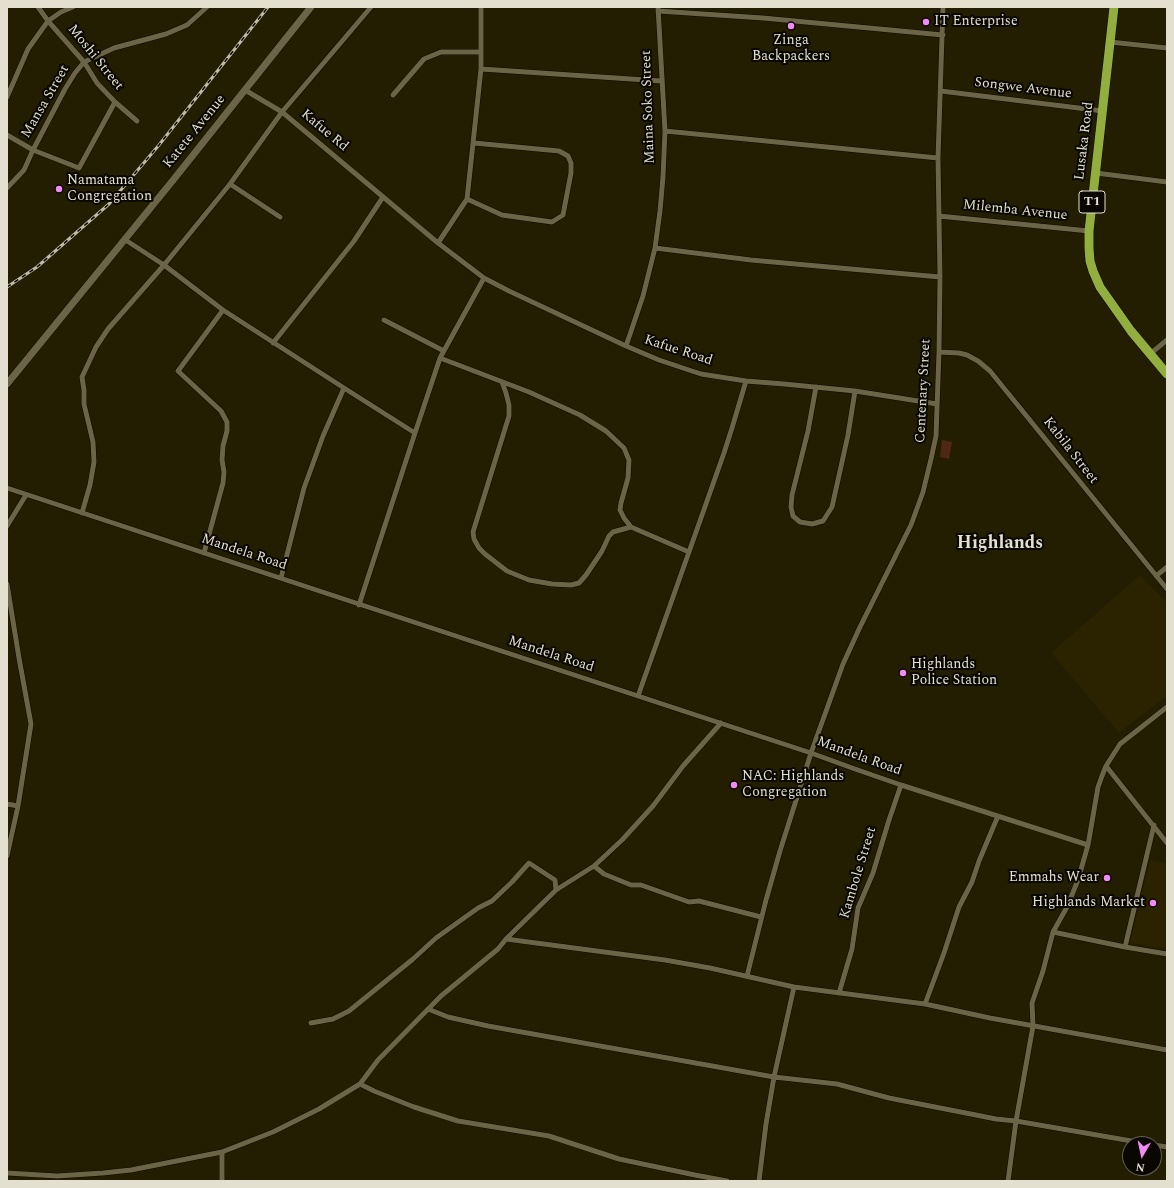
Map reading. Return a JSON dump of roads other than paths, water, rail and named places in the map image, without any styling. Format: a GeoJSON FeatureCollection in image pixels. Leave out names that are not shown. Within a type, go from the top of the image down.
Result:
{"type":"FeatureCollection","features":[{"type":"Feature","properties":{"kind":"highway","name":"Lusaka Road"},"geometry":{"type":"LineString","coordinates":[[1114,7],[1089,231],[1090,261],[1100,287],[1131,331],[1167,374]]}},
{"type":"Feature","properties":{"kind":"street","name":"Moshi Street"},"geometry":{"type":"LineString","coordinates":[[38,7],[48,21],[84,62],[97,82],[137,121]]}},
{"type":"Feature","properties":{"kind":"street"},"geometry":{"type":"LineString","coordinates":[[7,97],[28,49],[48,21],[61,12],[73,7]]}},
{"type":"Feature","properties":{"kind":"street","name":"Mansa Street"},"geometry":{"type":"LineString","coordinates":[[7,188],[24,170],[65,89],[84,62],[114,48],[166,34],[187,24],[207,7]]}},
{"type":"Feature","properties":{"kind":"street","name":"Katete Avenue"},"geometry":{"type":"LineString","coordinates":[[7,384],[311,7]]}},
{"type":"Feature","properties":{"kind":"street"},"geometry":{"type":"LineString","coordinates":[[82,513],[90,485],[94,462],[92,442],[84,404],[82,377],[96,347],[108,329],[164,265],[230,184],[282,112],[371,7]]}},
{"type":"Feature","properties":{"kind":"street"},"geometry":{"type":"LineString","coordinates":[[438,242],[467,199],[481,69],[481,7]]}},
{"type":"Feature","properties":{"kind":"street","name":"Centenary Street"},"geometry":{"type":"LineString","coordinates":[[747,976],[761,917],[811,752],[843,664],[911,525],[923,492],[936,436],[940,278],[938,158],[944,7]]}},
{"type":"Feature","properties":{"kind":"street"},"geometry":{"type":"LineString","coordinates":[[658,9],[943,35]]}},
{"type":"Feature","properties":{"kind":"street","name":"Maina Soko Street"},"geometry":{"type":"LineString","coordinates":[[626,346],[643,296],[655,248],[663,184],[665,131],[658,9]]}},
{"type":"Feature","properties":{"kind":"street"},"geometry":{"type":"LineString","coordinates":[[1110,42],[1167,48]]}},
{"type":"Feature","properties":{"kind":"street"},"geometry":{"type":"LineString","coordinates":[[393,95],[424,59],[442,52],[481,52]]}},
{"type":"Feature","properties":{"kind":"street"},"geometry":{"type":"LineString","coordinates":[[481,69],[661,82]]}},
{"type":"Feature","properties":{"kind":"street","name":"Kafue Rd"},"geometry":{"type":"LineString","coordinates":[[245,90],[282,112],[438,242]]}},
{"type":"Feature","properties":{"kind":"street","name":"Songwe Avenue"},"geometry":{"type":"LineString","coordinates":[[941,91],[1103,111]]}},
{"type":"Feature","properties":{"kind":"street"},"geometry":{"type":"LineString","coordinates":[[7,135],[33,150],[79,168],[116,102]]}},
{"type":"Feature","properties":{"kind":"street"},"geometry":{"type":"LineString","coordinates":[[665,131],[938,158]]}},
{"type":"Feature","properties":{"kind":"street"},"geometry":{"type":"LineString","coordinates":[[467,199],[502,216],[552,222],[563,215],[571,173],[571,163],[568,156],[559,151],[474,143]]}},
{"type":"Feature","properties":{"kind":"street"},"geometry":{"type":"LineString","coordinates":[[1096,173],[1167,182]]}},
{"type":"Feature","properties":{"kind":"street"},"geometry":{"type":"LineString","coordinates":[[230,184],[280,217]]}},
{"type":"Feature","properties":{"kind":"street"},"geometry":{"type":"LineString","coordinates":[[273,343],[354,241],[383,197]]}},
{"type":"Feature","properties":{"kind":"street","name":"Milemba Avenue"},"geometry":{"type":"LineString","coordinates":[[939,216],[1089,231]]}},
{"type":"Feature","properties":{"kind":"street"},"geometry":{"type":"LineString","coordinates":[[124,239],[164,265],[223,310],[415,433]]}},
{"type":"Feature","properties":{"kind":"street","name":"Kafue Road"},"geometry":{"type":"LineString","coordinates":[[438,242],[484,278],[509,291],[626,346],[687,370],[701,374],[746,381],[855,391],[937,404]]}},
{"type":"Feature","properties":{"kind":"street"},"geometry":{"type":"LineString","coordinates":[[655,248],[758,261],[940,278]]}},
{"type":"Feature","properties":{"kind":"street"},"geometry":{"type":"LineString","coordinates":[[359,605],[440,358],[484,278]]}},
{"type":"Feature","properties":{"kind":"street"},"geometry":{"type":"LineString","coordinates":[[204,553],[223,483],[224,472],[222,460],[227,422],[221,411],[178,371],[223,310]]}},
{"type":"Feature","properties":{"kind":"street"},"geometry":{"type":"LineString","coordinates":[[384,320],[444,351]]}},
{"type":"Feature","properties":{"kind":"street"},"geometry":{"type":"LineString","coordinates":[[1150,354],[1167,340]]}},
{"type":"Feature","properties":{"kind":"street","name":"Kabila Street"},"geometry":{"type":"LineString","coordinates":[[939,352],[967,355],[978,361],[990,371],[1167,589]]}},
{"type":"Feature","properties":{"kind":"street"},"geometry":{"type":"LineString","coordinates":[[440,358],[529,392],[580,415],[606,431],[624,448],[629,460],[628,478],[620,510],[624,518],[632,527],[689,552]]}},
{"type":"Feature","properties":{"kind":"street"},"geometry":{"type":"LineString","coordinates":[[638,696],[732,428],[746,381]]}},
{"type":"Feature","properties":{"kind":"street"},"geometry":{"type":"LineString","coordinates":[[502,382],[508,399],[509,416],[473,532],[474,539],[479,548],[507,571],[529,580],[552,584],[571,585],[579,583],[586,575],[602,551],[609,536],[613,532],[632,527]]}},
{"type":"Feature","properties":{"kind":"street"},"geometry":{"type":"LineString","coordinates":[[816,387],[808,431],[792,494],[791,507],[793,516],[800,522],[812,524],[823,521],[832,507],[848,435],[855,391]]}},
{"type":"Feature","properties":{"kind":"street"},"geometry":{"type":"LineString","coordinates":[[281,578],[304,488],[323,436],[344,388]]}},
{"type":"Feature","properties":{"kind":"street","name":"Mandela Road"},"geometry":{"type":"LineString","coordinates":[[7,488],[359,605],[811,752],[901,785],[1088,845]]}},
{"type":"Feature","properties":{"kind":"street"},"geometry":{"type":"LineString","coordinates":[[7,526],[26,495]]}},
{"type":"Feature","properties":{"kind":"street"},"geometry":{"type":"LineString","coordinates":[[1156,576],[1167,567]]}},
{"type":"Feature","properties":{"kind":"street"},"geometry":{"type":"LineString","coordinates":[[7,584],[31,724],[18,806],[7,856]]}},
{"type":"Feature","properties":{"kind":"street"},"geometry":{"type":"LineString","coordinates":[[1008,1181],[1016,1121],[1033,1026],[1032,1002],[1043,971],[1053,932],[1067,907],[1078,880],[1088,845],[1098,787],[1106,766],[1120,744],[1167,706]]}},
{"type":"Feature","properties":{"kind":"street"},"geometry":{"type":"LineString","coordinates":[[7,1173],[57,1178],[131,1170],[222,1152],[273,1132],[319,1109],[360,1084],[378,1060],[441,996],[493,953],[556,890],[594,866],[622,840],[653,806],[683,766],[720,723]]}},
{"type":"Feature","properties":{"kind":"street"},"geometry":{"type":"LineString","coordinates":[[1106,766],[1167,843]]}},
{"type":"Feature","properties":{"kind":"street","name":"Kambole Street"},"geometry":{"type":"LineString","coordinates":[[839,993],[852,948],[858,908],[873,873],[901,785]]}},
{"type":"Feature","properties":{"kind":"street"},"geometry":{"type":"LineString","coordinates":[[7,804],[18,806]]}},
{"type":"Feature","properties":{"kind":"street"},"geometry":{"type":"LineString","coordinates":[[925,1004],[960,907],[972,882],[998,816]]}},
{"type":"Feature","properties":{"kind":"street"},"geometry":{"type":"LineString","coordinates":[[1125,947],[1154,825]]}},
{"type":"Feature","properties":{"kind":"street"},"geometry":{"type":"LineString","coordinates":[[311,1023],[333,1019],[350,1011],[436,938],[478,908],[492,901],[529,863],[555,880],[556,890]]}},
{"type":"Feature","properties":{"kind":"street"},"geometry":{"type":"LineString","coordinates":[[594,866],[604,874],[631,885],[641,885],[689,902],[699,901],[761,917]]}},
{"type":"Feature","properties":{"kind":"street"},"geometry":{"type":"LineString","coordinates":[[1053,932],[1167,954]]}},
{"type":"Feature","properties":{"kind":"street"},"geometry":{"type":"LineString","coordinates":[[506,939],[665,960],[710,968],[794,987],[925,1004],[990,1018],[1167,1050]]}},
{"type":"Feature","properties":{"kind":"street"},"geometry":{"type":"LineString","coordinates":[[759,1181],[766,1124],[774,1077],[794,987]]}},
{"type":"Feature","properties":{"kind":"street"},"geometry":{"type":"LineString","coordinates":[[428,1009],[448,1017],[488,1026],[774,1077],[837,1084],[889,1098],[976,1116],[1016,1121],[1122,1139]]}},
{"type":"Feature","properties":{"kind":"street"},"geometry":{"type":"LineString","coordinates":[[360,1084],[414,1107],[458,1121],[548,1136],[619,1159],[727,1181]]}},
{"type":"Feature","properties":{"kind":"street"},"geometry":{"type":"LineString","coordinates":[[222,1152],[222,1181]]}},
{"type":"Feature","properties":{"kind":"railway"},"geometry":{"type":"LineString","coordinates":[[7,287],[37,267],[109,204],[159,145],[268,7]]}},
{"type":"Feature","properties":{"kind":"place","name":"IT Enterprise"},"geometry":{"type":"Point","coordinates":[926,22]}},
{"type":"Feature","properties":{"kind":"place","name":"Zinga Backpackers"},"geometry":{"type":"Point","coordinates":[791,26]}},
{"type":"Feature","properties":{"kind":"place","name":"Namatama Congregation"},"geometry":{"type":"Point","coordinates":[59,189]}},
{"type":"Feature","properties":{"kind":"place","name":"Highlands Police Station"},"geometry":{"type":"Point","coordinates":[903,673]}},
{"type":"Feature","properties":{"kind":"place","name":"NAC: Highlands Congregation"},"geometry":{"type":"Point","coordinates":[734,785]}},
{"type":"Feature","properties":{"kind":"place","name":"Emmahs Wear"},"geometry":{"type":"Point","coordinates":[1107,878]}},
{"type":"Feature","properties":{"kind":"place","name":"Highlands Market"},"geometry":{"type":"Point","coordinates":[1153,903]}},
{"type":"Feature","properties":{"kind":"district","name":"Highlands"},"geometry":{"type":"Point","coordinates":[1000,544]}}]}
